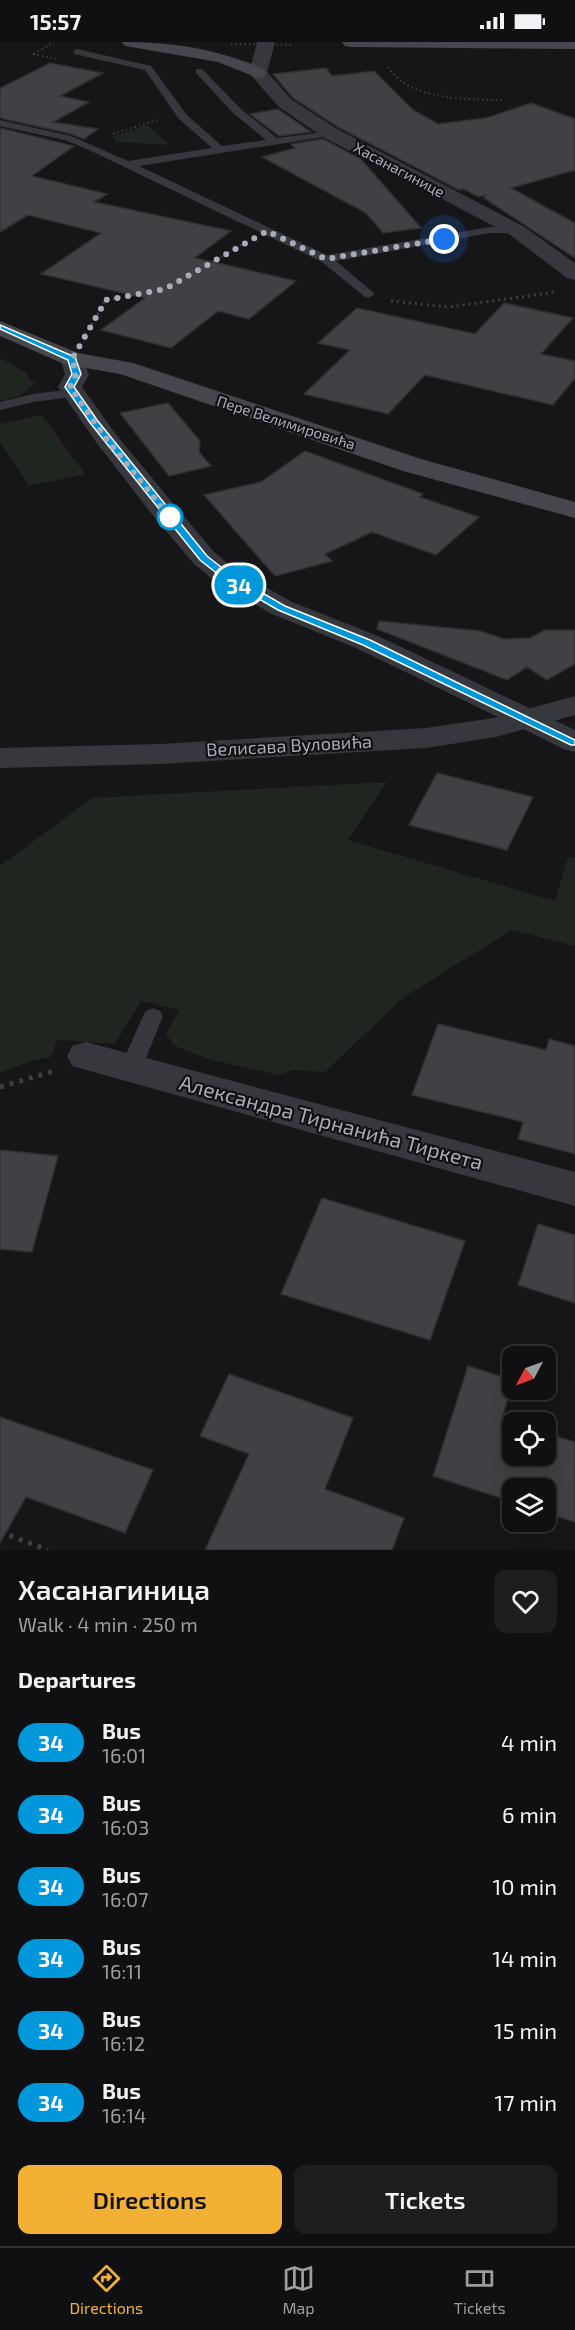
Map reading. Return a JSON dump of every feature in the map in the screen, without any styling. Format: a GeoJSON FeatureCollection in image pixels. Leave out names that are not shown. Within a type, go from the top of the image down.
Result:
{"type":"FeatureCollection","features":[{"type":"Feature","properties":{"kind":"main road"},"geometry":{"type":"LineString","coordinates":[[131,42],[226,51],[246,56],[265,47]]}},
{"type":"Feature","properties":{"kind":"main road"},"geometry":{"type":"LineString","coordinates":[[351,42],[404,46],[572,46]]}},
{"type":"Feature","properties":{"kind":"main road"},"geometry":{"type":"LineString","coordinates":[[226,51],[258,73]]}},
{"type":"Feature","properties":{"kind":"main road","name":"Пере Велимировића"},"geometry":{"type":"LineString","coordinates":[[0,327],[72,359],[125,368],[412,465],[570,507]]}},
{"type":"Feature","properties":{"kind":"street"},"geometry":{"type":"LineString","coordinates":[[258,73],[265,47]]}},
{"type":"Feature","properties":{"kind":"street","name":"Хасанагинице"},"geometry":{"type":"LineString","coordinates":[[258,73],[285,103],[330,133],[516,230],[570,282]]}},
{"type":"Feature","properties":{"kind":"street"},"geometry":{"type":"LineString","coordinates":[[72,359],[76,374],[70,386],[105,437],[204,558],[227,577],[282,608],[367,642],[575,742]]}},
{"type":"Feature","properties":{"kind":"street","name":"Велисава Вуловића"},"geometry":{"type":"LineString","coordinates":[[0,758],[160,754],[426,738],[462,733],[575,705]]}},
{"type":"Feature","properties":{"kind":"street","name":"Александра Тирнанића Тиркета"},"geometry":{"type":"LineString","coordinates":[[86,1056],[575,1189]]}},
{"type":"Feature","properties":{"kind":"lane"},"geometry":{"type":"LineString","coordinates":[[77,52],[148,68],[183,117],[220,150]]}},
{"type":"Feature","properties":{"kind":"lane"},"geometry":{"type":"LineString","coordinates":[[199,71],[237,111],[275,142]]}},
{"type":"Feature","properties":{"kind":"lane"},"geometry":{"type":"LineString","coordinates":[[0,123],[85,144],[326,259],[369,294]]}},
{"type":"Feature","properties":{"kind":"lane"},"geometry":{"type":"LineString","coordinates":[[128,164],[330,133]]}},
{"type":"Feature","properties":{"kind":"lane"},"geometry":{"type":"LineString","coordinates":[[326,259],[490,230],[516,230]]}},
{"type":"Feature","properties":{"kind":"lane"},"geometry":{"type":"LineString","coordinates":[[0,406],[74,393]]}},
{"type":"Feature","properties":{"kind":"lane"},"geometry":{"type":"LineString","coordinates":[[131,1068],[153,1016]]}},
{"type":"Feature","properties":{"kind":"path"},"geometry":{"type":"LineString","coordinates":[[33,54],[54,42]]}},
{"type":"Feature","properties":{"kind":"path"},"geometry":{"type":"LineString","coordinates":[[226,51],[292,45]]}},
{"type":"Feature","properties":{"kind":"path"},"geometry":{"type":"LineString","coordinates":[[388,59],[388,70],[395,77],[418,89],[458,97],[503,100]]}},
{"type":"Feature","properties":{"kind":"path"},"geometry":{"type":"LineString","coordinates":[[85,144],[157,120]]}},
{"type":"Feature","properties":{"kind":"path"},"geometry":{"type":"LineString","coordinates":[[72,359],[106,300],[165,289],[267,231]]}},
{"type":"Feature","properties":{"kind":"path"},"geometry":{"type":"LineString","coordinates":[[369,294],[407,304],[450,307],[570,282]]}},
{"type":"Feature","properties":{"kind":"path"},"geometry":{"type":"LineString","coordinates":[[0,1087],[35,1075]]}},
{"type":"Feature","properties":{"kind":"path"},"geometry":{"type":"LineString","coordinates":[[0,1532],[48,1550]]}},
{"type":"Feature","properties":{"kind":"shaded area"},"geometry":{"type":"Polygon","coordinates":[[[147,125],[170,145],[117,142],[112,137],[147,125]]]}},
{"type":"Feature","properties":{"kind":"shaded area"},"geometry":{"type":"Polygon","coordinates":[[[0,358],[24,371],[35,384],[19,396],[0,401],[0,358]]]}},
{"type":"Feature","properties":{"kind":"shaded area"},"geometry":{"type":"Polygon","coordinates":[[[42,415],[85,474],[29,486],[0,443],[0,424],[42,415]]]}},
{"type":"Feature","properties":{"kind":"shaded area"},"geometry":{"type":"Polygon","coordinates":[[[387,782],[348,840],[555,901],[568,857],[575,858],[575,946],[512,930],[404,997],[325,1072],[294,1070],[278,1075],[212,1060],[175,1046],[166,1034],[179,1010],[141,1001],[115,1044],[57,1040],[51,1057],[34,1060],[0,1073],[0,866],[92,798],[387,782]]]}},
{"type":"Feature","properties":{"kind":"building"},"geometry":{"type":"Polygon","coordinates":[[[50,63],[103,73],[60,96],[89,102],[53,122],[98,129],[84,139],[0,118],[0,88],[50,63]]]}},
{"type":"Feature","properties":{"kind":"building"},"geometry":{"type":"Polygon","coordinates":[[[326,68],[332,76],[374,71],[413,110],[438,124],[486,118],[531,103],[575,119],[575,170],[511,188],[575,223],[575,258],[484,198],[486,195],[479,197],[463,189],[459,190],[338,127],[293,98],[273,74],[326,68]]]}},
{"type":"Feature","properties":{"kind":"building"},"geometry":{"type":"Polygon","coordinates":[[[278,109],[311,132],[279,136],[250,114],[278,109]]]}},
{"type":"Feature","properties":{"kind":"building"},"geometry":{"type":"Polygon","coordinates":[[[0,128],[74,146],[32,176],[107,194],[94,202],[231,231],[195,258],[296,281],[249,319],[218,311],[171,348],[101,330],[145,298],[41,274],[101,233],[28,215],[0,232],[0,128]]]}},
{"type":"Feature","properties":{"kind":"building"},"geometry":{"type":"Polygon","coordinates":[[[323,139],[361,159],[421,228],[383,233],[366,213],[262,157],[295,148],[291,144],[323,139]]]}},
{"type":"Feature","properties":{"kind":"building"},"geometry":{"type":"Polygon","coordinates":[[[504,303],[573,318],[541,354],[575,361],[575,378],[553,405],[425,375],[388,414],[304,394],[350,350],[318,343],[357,308],[475,334],[504,303]]]}},
{"type":"Feature","properties":{"kind":"building"},"geometry":{"type":"Polygon","coordinates":[[[168,403],[200,441],[199,452],[211,466],[169,476],[120,413],[168,403]]]}},
{"type":"Feature","properties":{"kind":"building"},"geometry":{"type":"Polygon","coordinates":[[[305,451],[423,494],[420,497],[479,517],[436,555],[372,532],[325,554],[332,561],[275,576],[204,495],[261,482],[305,451]]]}},
{"type":"Feature","properties":{"kind":"building"},"geometry":{"type":"Polygon","coordinates":[[[379,621],[480,631],[504,639],[530,638],[545,630],[575,630],[575,664],[547,680],[527,667],[507,680],[377,629],[379,621]]]}},
{"type":"Feature","properties":{"kind":"building"},"geometry":{"type":"Polygon","coordinates":[[[437,773],[533,797],[507,850],[409,825],[437,773]]]}},
{"type":"Feature","properties":{"kind":"building"},"geometry":{"type":"Polygon","coordinates":[[[438,1024],[546,1050],[549,1039],[575,1046],[575,1154],[518,1139],[523,1122],[412,1095],[438,1024]]]}},
{"type":"Feature","properties":{"kind":"building"},"geometry":{"type":"Polygon","coordinates":[[[0,1150],[58,1156],[32,1252],[0,1249],[0,1150]]]}},
{"type":"Feature","properties":{"kind":"building"},"geometry":{"type":"Polygon","coordinates":[[[322,1198],[465,1241],[430,1340],[281,1294],[322,1198]]]}},
{"type":"Feature","properties":{"kind":"building"},"geometry":{"type":"Polygon","coordinates":[[[538,1224],[575,1235],[575,1303],[518,1285],[538,1224]]]}},
{"type":"Feature","properties":{"kind":"building"},"geometry":{"type":"Polygon","coordinates":[[[468,1366],[502,1377],[502,1400],[507,1400],[504,1412],[502,1412],[502,1466],[556,1466],[556,1436],[575,1442],[575,1522],[556,1516],[556,1478],[502,1478],[502,1498],[433,1476],[468,1366]]]}},
{"type":"Feature","properties":{"kind":"building"},"geometry":{"type":"Polygon","coordinates":[[[229,1374],[353,1418],[325,1489],[404,1518],[392,1550],[205,1550],[249,1454],[200,1436],[229,1374]]]}},
{"type":"Feature","properties":{"kind":"building"},"geometry":{"type":"Polygon","coordinates":[[[0,1417],[153,1470],[125,1533],[26,1497],[0,1543],[0,1417]]]}},
{"type":"Feature","properties":{"kind":"bus line","name":"34"},"geometry":{"type":"LineString","coordinates":[[0,328],[72,359],[76,376],[70,387],[94,422],[204,558],[227,577],[253,594],[282,608],[367,642],[575,742]]}},
{"type":"Feature","properties":{"kind":"route"},"geometry":{"type":"LineString","coordinates":[[170,517],[172,520],[105,437],[70,387],[76,376],[72,359],[106,300],[165,289],[267,231],[326,259],[444,239]]}}]}
